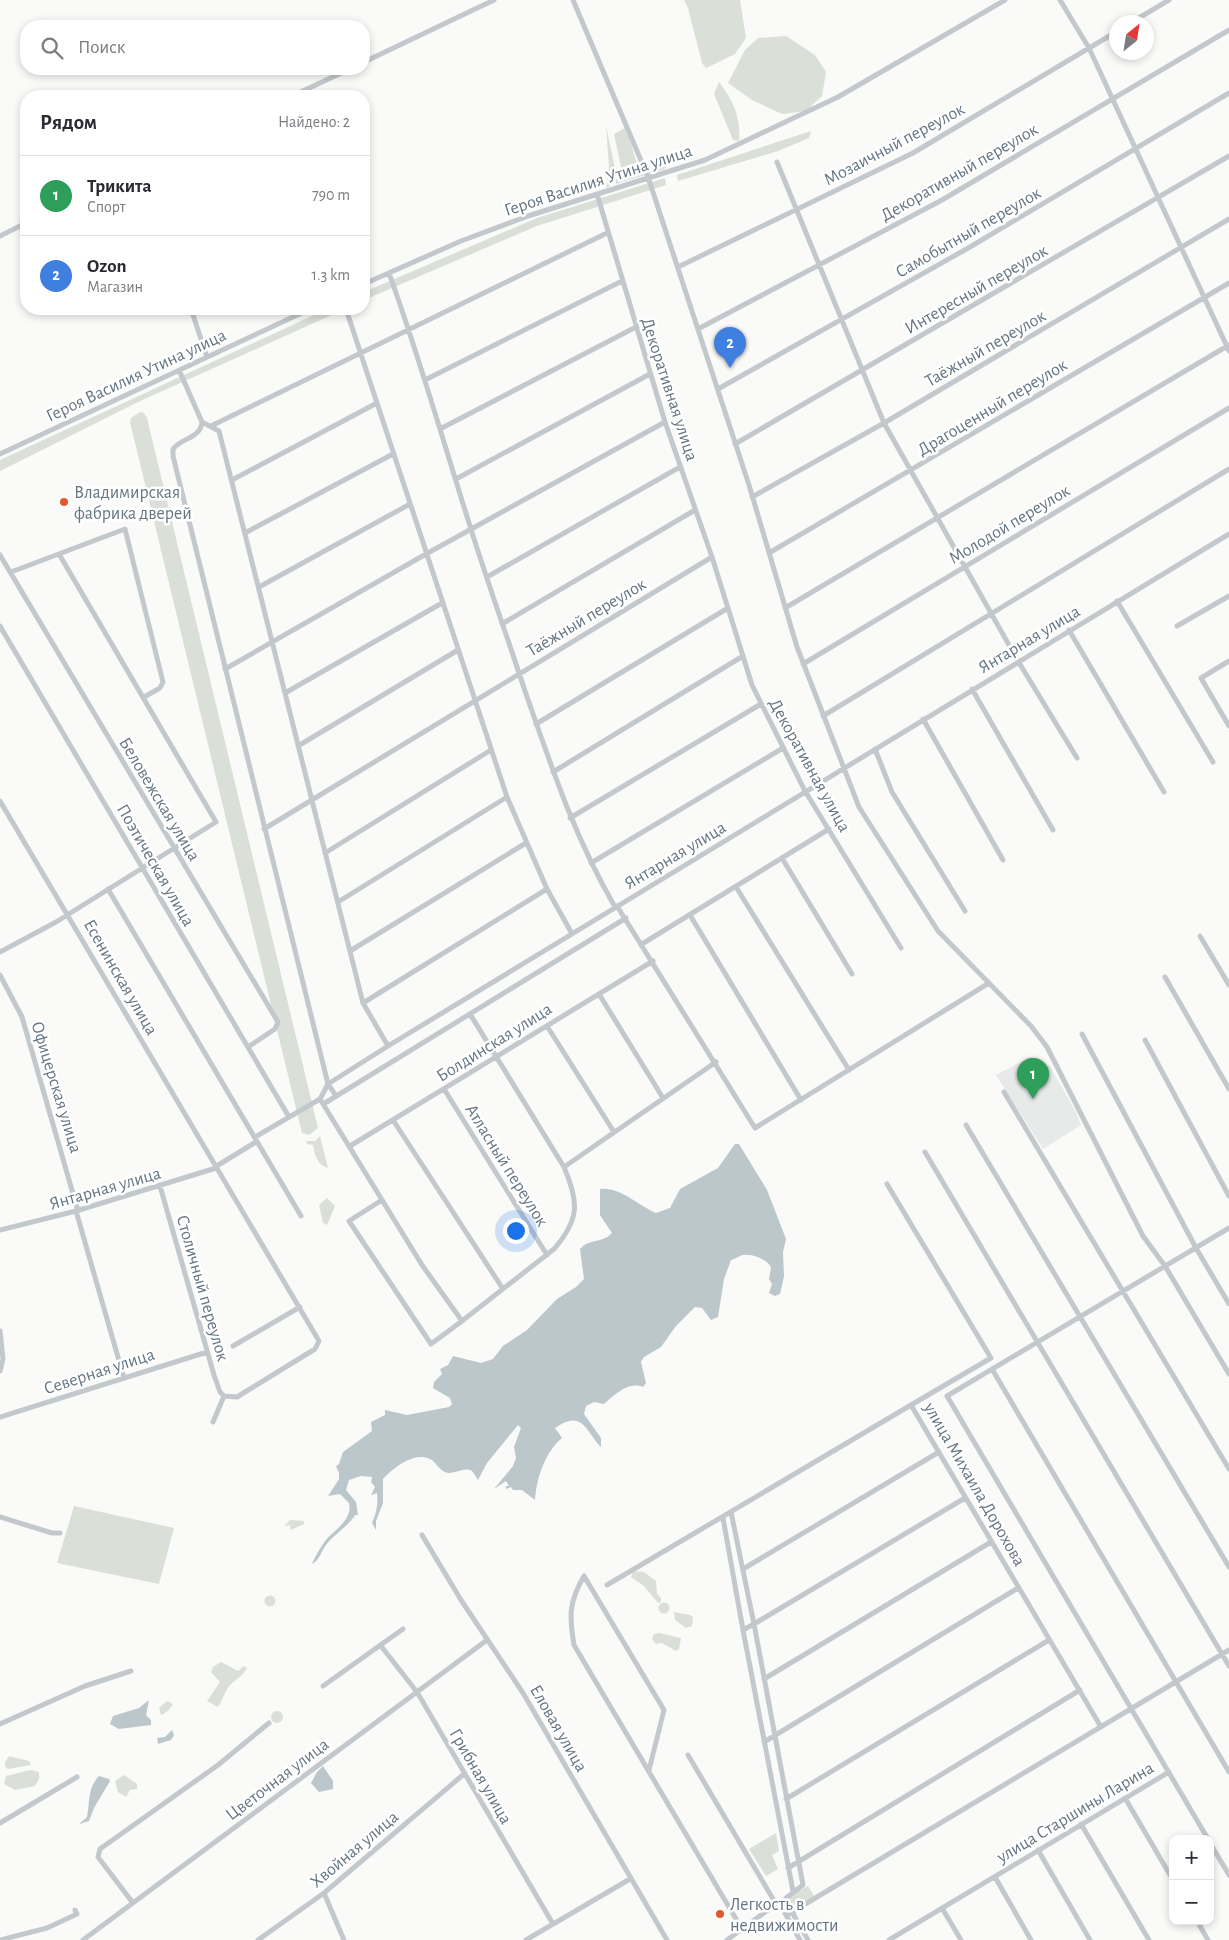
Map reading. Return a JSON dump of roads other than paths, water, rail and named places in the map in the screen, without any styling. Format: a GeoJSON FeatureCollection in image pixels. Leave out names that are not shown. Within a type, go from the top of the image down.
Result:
{"type":"FeatureCollection","features":[{"type":"Feature","properties":{"kind":"street"},"geometry":{"type":"LineString","coordinates":[[370,59],[494,0]]}},
{"type":"Feature","properties":{"kind":"street"},"geometry":{"type":"LineString","coordinates":[[573,0],[648,178],[736,444],[803,664],[859,807],[938,931],[1031,1026],[1047,1047],[1143,1236],[1165,1266],[1229,1374]]}},
{"type":"Feature","properties":{"kind":"street","name":"Героя Василия Утина улица"},"geometry":{"type":"LineString","coordinates":[[370,281],[462,242],[596,194],[705,160],[838,97],[1005,0]]}},
{"type":"Feature","properties":{"kind":"street"},"geometry":{"type":"LineString","coordinates":[[785,608],[1228,347],[1089,48],[1060,0]]}},
{"type":"Feature","properties":{"kind":"street"},"geometry":{"type":"LineString","coordinates":[[1144,15],[1169,0]]}},
{"type":"Feature","properties":{"kind":"street","name":"Декоративный переулок"},"geometry":{"type":"LineString","coordinates":[[698,330],[942,200],[1229,30]]}},
{"type":"Feature","properties":{"kind":"street","name":"Мозаичный переулок"},"geometry":{"type":"LineString","coordinates":[[678,267],[913,154],[1109,36]]}},
{"type":"Feature","properties":{"kind":"street"},"geometry":{"type":"LineString","coordinates":[[305,90],[337,75]]}},
{"type":"Feature","properties":{"kind":"street","name":"Самобытный переулок"},"geometry":{"type":"LineString","coordinates":[[718,389],[842,320],[1229,93]]}},
{"type":"Feature","properties":{"kind":"street","name":"Интересный переулок"},"geometry":{"type":"LineString","coordinates":[[736,444],[1229,156]]}},
{"type":"Feature","properties":{"kind":"street"},"geometry":{"type":"LineString","coordinates":[[777,162],[884,423],[1018,661],[1077,758]]}},
{"type":"Feature","properties":{"kind":"street","name":"Декоративная улица"},"geometry":{"type":"LineString","coordinates":[[596,194],[665,422],[712,557],[743,656],[761,704],[805,791],[901,948]]}},
{"type":"Feature","properties":{"kind":"street","name":"Таёжный переулок"},"geometry":{"type":"LineString","coordinates":[[752,497],[884,423],[1229,219]]}},
{"type":"Feature","properties":{"kind":"street"},"geometry":{"type":"LineString","coordinates":[[0,236],[20,227]]}},
{"type":"Feature","properties":{"kind":"street"},"geometry":{"type":"LineString","coordinates":[[211,426],[607,233]]}},
{"type":"Feature","properties":{"kind":"street"},"geometry":{"type":"LineString","coordinates":[[389,273],[409,329],[502,624],[570,818],[591,863],[616,907],[626,918],[755,1128],[988,983]]}},
{"type":"Feature","properties":{"kind":"street"},"geometry":{"type":"LineString","coordinates":[[425,380],[622,281]]}},
{"type":"Feature","properties":{"kind":"street","name":"Драгоценный переулок"},"geometry":{"type":"LineString","coordinates":[[769,553],[1229,283]]}},
{"type":"Feature","properties":{"kind":"street"},"geometry":{"type":"LineString","coordinates":[[193,315],[207,357]]}},
{"type":"Feature","properties":{"kind":"street","name":"Героя Василия Утина улица"},"geometry":{"type":"LineString","coordinates":[[0,454],[297,315]]}},
{"type":"Feature","properties":{"kind":"street"},"geometry":{"type":"LineString","coordinates":[[348,315],[506,797],[547,889],[571,932]]}},
{"type":"Feature","properties":{"kind":"street"},"geometry":{"type":"LineString","coordinates":[[440,429],[636,327]]}},
{"type":"Feature","properties":{"kind":"street"},"geometry":{"type":"LineString","coordinates":[[179,370],[202,422],[202,428],[198,433],[176,444],[173,449],[173,456],[328,1084],[336,1096]]}},
{"type":"Feature","properties":{"kind":"street"},"geometry":{"type":"LineString","coordinates":[[456,479],[650,374]]}},
{"type":"Feature","properties":{"kind":"street"},"geometry":{"type":"LineString","coordinates":[[232,480],[377,403]]}},
{"type":"Feature","properties":{"kind":"street","name":"Молодой переулок"},"geometry":{"type":"LineString","coordinates":[[803,664],[1229,408]]}},
{"type":"Feature","properties":{"kind":"street"},"geometry":{"type":"LineString","coordinates":[[202,422],[219,431],[363,1003],[388,1046]]}},
{"type":"Feature","properties":{"kind":"street"},"geometry":{"type":"LineString","coordinates":[[225,669],[426,554],[665,422]]}},
{"type":"Feature","properties":{"kind":"street"},"geometry":{"type":"LineString","coordinates":[[245,533],[394,454]]}},
{"type":"Feature","properties":{"kind":"street"},"geometry":{"type":"LineString","coordinates":[[487,577],[680,467]]}},
{"type":"Feature","properties":{"kind":"street"},"geometry":{"type":"LineString","coordinates":[[823,716],[1229,470]]}},
{"type":"Feature","properties":{"kind":"street"},"geometry":{"type":"LineString","coordinates":[[258,587],[410,504]]}},
{"type":"Feature","properties":{"kind":"street"},"geometry":{"type":"LineString","coordinates":[[502,624],[695,510]]}},
{"type":"Feature","properties":{"kind":"street"},"geometry":{"type":"LineString","coordinates":[[11,572],[123,528],[127,530],[164,682],[160,688],[144,697]]}},
{"type":"Feature","properties":{"kind":"street","name":"Янтарная улица"},"geometry":{"type":"LineString","coordinates":[[328,1084],[571,932],[616,907],[1068,630],[1229,534]]}},
{"type":"Feature","properties":{"kind":"street"},"geometry":{"type":"LineString","coordinates":[[0,952],[68,914],[215,824],[216,820],[59,554]]}},
{"type":"Feature","properties":{"kind":"street","name":"Беловежская улица"},"geometry":{"type":"LineString","coordinates":[[0,555],[278,1022],[276,1029],[248,1047]]}},
{"type":"Feature","properties":{"kind":"street","name":"Таёжный переулок"},"geometry":{"type":"LineString","coordinates":[[264,829],[712,557]]}},
{"type":"Feature","properties":{"kind":"street"},"geometry":{"type":"LineString","coordinates":[[1177,626],[1229,596]]}},
{"type":"Feature","properties":{"kind":"street"},"geometry":{"type":"LineString","coordinates":[[1118,601],[1213,762]]}},
{"type":"Feature","properties":{"kind":"street"},"geometry":{"type":"LineString","coordinates":[[285,693],[442,602]]}},
{"type":"Feature","properties":{"kind":"street"},"geometry":{"type":"LineString","coordinates":[[536,724],[728,608]]}},
{"type":"Feature","properties":{"kind":"street","name":"Поэтическая улица"},"geometry":{"type":"LineString","coordinates":[[0,626],[289,1117]]}},
{"type":"Feature","properties":{"kind":"street"},"geometry":{"type":"LineString","coordinates":[[1068,630],[1164,792]]}},
{"type":"Feature","properties":{"kind":"street"},"geometry":{"type":"LineString","coordinates":[[298,746],[458,650]]}},
{"type":"Feature","properties":{"kind":"street"},"geometry":{"type":"LineString","coordinates":[[553,772],[743,656]]}},
{"type":"Feature","properties":{"kind":"street"},"geometry":{"type":"LineString","coordinates":[[1229,662],[1201,678],[1229,726]]}},
{"type":"Feature","properties":{"kind":"street"},"geometry":{"type":"LineString","coordinates":[[972,689],[1053,830]]}},
{"type":"Feature","properties":{"kind":"street"},"geometry":{"type":"LineString","coordinates":[[570,818],[761,704]]}},
{"type":"Feature","properties":{"kind":"street"},"geometry":{"type":"LineString","coordinates":[[923,719],[1003,860]]}},
{"type":"Feature","properties":{"kind":"street"},"geometry":{"type":"LineString","coordinates":[[591,863],[782,748]]}},
{"type":"Feature","properties":{"kind":"street"},"geometry":{"type":"LineString","coordinates":[[875,749],[892,792],[965,911]]}},
{"type":"Feature","properties":{"kind":"street"},"geometry":{"type":"LineString","coordinates":[[325,853],[491,750]]}},
{"type":"Feature","properties":{"kind":"street"},"geometry":{"type":"LineString","coordinates":[[338,902],[506,797]]}},
{"type":"Feature","properties":{"kind":"street","name":"Есенинская улица"},"geometry":{"type":"LineString","coordinates":[[0,801],[300,1307],[319,1345],[237,1397],[224,1396]]}},
{"type":"Feature","properties":{"kind":"street"},"geometry":{"type":"LineString","coordinates":[[642,944],[828,829]]}},
{"type":"Feature","properties":{"kind":"street"},"geometry":{"type":"LineString","coordinates":[[350,951],[526,843]]}},
{"type":"Feature","properties":{"kind":"street"},"geometry":{"type":"LineString","coordinates":[[782,858],[852,974]]}},
{"type":"Feature","properties":{"kind":"street"},"geometry":{"type":"LineString","coordinates":[[736,886],[849,1070]]}},
{"type":"Feature","properties":{"kind":"street"},"geometry":{"type":"LineString","coordinates":[[108,889],[301,1216]]}},
{"type":"Feature","properties":{"kind":"street"},"geometry":{"type":"LineString","coordinates":[[363,1003],[547,889]]}},
{"type":"Feature","properties":{"kind":"street"},"geometry":{"type":"LineString","coordinates":[[690,915],[801,1100]]}},
{"type":"Feature","properties":{"kind":"street","name":"Янтарная улица"},"geometry":{"type":"LineString","coordinates":[[0,1230],[77,1211],[216,1168],[289,1117],[336,1096],[626,918]]}},
{"type":"Feature","properties":{"kind":"street"},"geometry":{"type":"LineString","coordinates":[[1200,936],[1229,985]]}},
{"type":"Feature","properties":{"kind":"street","name":"Болдинская улица"},"geometry":{"type":"LineString","coordinates":[[350,1146],[653,961]]}},
{"type":"Feature","properties":{"kind":"street","name":"Офицерская улица"},"geometry":{"type":"LineString","coordinates":[[0,975],[22,1017],[124,1378]]}},
{"type":"Feature","properties":{"kind":"street"},"geometry":{"type":"LineString","coordinates":[[1165,977],[1229,1089]]}},
{"type":"Feature","properties":{"kind":"street"},"geometry":{"type":"LineString","coordinates":[[599,994],[663,1098]]}},
{"type":"Feature","properties":{"kind":"street"},"geometry":{"type":"LineString","coordinates":[[382,1200],[349,1220],[431,1344],[547,1255],[565,1237],[576,1216],[574,1191],[564,1167],[470,1014]]}},
{"type":"Feature","properties":{"kind":"street"},"geometry":{"type":"LineString","coordinates":[[547,1026],[614,1132]]}},
{"type":"Feature","properties":{"kind":"street"},"geometry":{"type":"LineString","coordinates":[[1082,1034],[1196,1248],[1229,1304]]}},
{"type":"Feature","properties":{"kind":"street"},"geometry":{"type":"LineString","coordinates":[[1145,1040],[1229,1196]]}},
{"type":"Feature","properties":{"kind":"street"},"geometry":{"type":"LineString","coordinates":[[564,1167],[716,1062]]}},
{"type":"Feature","properties":{"kind":"street"},"geometry":{"type":"LineString","coordinates":[[328,1084],[322,1101],[422,1265],[462,1321]]}},
{"type":"Feature","properties":{"kind":"street","name":"Атласный переулок"},"geometry":{"type":"LineString","coordinates":[[444,1089],[547,1255]]}},
{"type":"Feature","properties":{"kind":"street"},"geometry":{"type":"LineString","coordinates":[[1004,1092],[1229,1469]]}},
{"type":"Feature","properties":{"kind":"street"},"geometry":{"type":"LineString","coordinates":[[393,1120],[503,1289]]}},
{"type":"Feature","properties":{"kind":"street"},"geometry":{"type":"LineString","coordinates":[[966,1125],[1229,1567]]}},
{"type":"Feature","properties":{"kind":"street"},"geometry":{"type":"LineString","coordinates":[[925,1152],[1229,1666]]}},
{"type":"Feature","properties":{"kind":"street","name":"улица Михаила Дорохова"},"geometry":{"type":"LineString","coordinates":[[887,1184],[991,1358],[912,1405],[1101,1727]]}},
{"type":"Feature","properties":{"kind":"street","name":"Столичный переулок"},"geometry":{"type":"LineString","coordinates":[[160,1186],[207,1352],[220,1392],[224,1396]]}},
{"type":"Feature","properties":{"kind":"street"},"geometry":{"type":"LineString","coordinates":[[1206,1835],[1130,1710],[947,1396],[1229,1228]]}},
{"type":"Feature","properties":{"kind":"street"},"geometry":{"type":"LineString","coordinates":[[233,1346],[300,1307]]}},
{"type":"Feature","properties":{"kind":"street"},"geometry":{"type":"LineString","coordinates":[[0,1331],[3,1359],[0,1371]]}},
{"type":"Feature","properties":{"kind":"street","name":"Северная улица"},"geometry":{"type":"LineString","coordinates":[[0,1417],[207,1352]]}},
{"type":"Feature","properties":{"kind":"street"},"geometry":{"type":"LineString","coordinates":[[992,1369],[1229,1772]]}},
{"type":"Feature","properties":{"kind":"street"},"geometry":{"type":"LineString","coordinates":[[213,1422],[224,1396]]}},
{"type":"Feature","properties":{"kind":"street"},"geometry":{"type":"LineString","coordinates":[[608,1585],[912,1405]]}},
{"type":"Feature","properties":{"kind":"street"},"geometry":{"type":"LineString","coordinates":[[742,1569],[939,1452]]}},
{"type":"Feature","properties":{"kind":"street"},"geometry":{"type":"LineString","coordinates":[[743,1630],[965,1498]]}},
{"type":"Feature","properties":{"kind":"street"},"geometry":{"type":"LineString","coordinates":[[731,1512],[754,1624],[802,1885],[792,1891],[786,1898],[808,1940]]}},
{"type":"Feature","properties":{"kind":"street"},"geometry":{"type":"LineString","coordinates":[[0,1517],[52,1533],[60,1533]]}},
{"type":"Feature","properties":{"kind":"street"},"geometry":{"type":"LineString","coordinates":[[722,1518],[792,1891]]}},
{"type":"Feature","properties":{"kind":"street","name":"Еловая улица"},"geometry":{"type":"LineString","coordinates":[[422,1534],[523,1693],[666,1940]]}},
{"type":"Feature","properties":{"kind":"street"},"geometry":{"type":"LineString","coordinates":[[764,1679],[991,1542]]}},
{"type":"Feature","properties":{"kind":"street"},"geometry":{"type":"LineString","coordinates":[[649,1770],[664,1710],[584,1576],[574,1594],[569,1619],[574,1645],[742,1929]]}},
{"type":"Feature","properties":{"kind":"street"},"geometry":{"type":"LineString","coordinates":[[764,1742],[1018,1588]]}},
{"type":"Feature","properties":{"kind":"street"},"geometry":{"type":"LineString","coordinates":[[323,1686],[403,1629]]}},
{"type":"Feature","properties":{"kind":"street","name":"Цветочная улица"},"geometry":{"type":"LineString","coordinates":[[84,1940],[488,1640]]}},
{"type":"Feature","properties":{"kind":"street"},"geometry":{"type":"LineString","coordinates":[[786,1799],[1049,1640]]}},
{"type":"Feature","properties":{"kind":"street","name":"Грибная улица"},"geometry":{"type":"LineString","coordinates":[[381,1646],[417,1692],[553,1924]]}},
{"type":"Feature","properties":{"kind":"street"},"geometry":{"type":"LineString","coordinates":[[786,1916],[1229,1650]]}},
{"type":"Feature","properties":{"kind":"street"},"geometry":{"type":"LineString","coordinates":[[0,1724],[85,1686],[131,1671]]}},
{"type":"Feature","properties":{"kind":"street"},"geometry":{"type":"LineString","coordinates":[[788,1868],[1080,1690]]}},
{"type":"Feature","properties":{"kind":"street"},"geometry":{"type":"LineString","coordinates":[[133,1903],[98,1857],[100,1849],[218,1765],[268,1723]]}},
{"type":"Feature","properties":{"kind":"street"},"geometry":{"type":"LineString","coordinates":[[688,1754],[776,1904],[780,1906],[800,1940]]}},
{"type":"Feature","properties":{"kind":"street","name":"улица Старшины Ларина"},"geometry":{"type":"LineString","coordinates":[[889,1940],[1169,1772]]}},
{"type":"Feature","properties":{"kind":"street","name":"Хвойная улица"},"geometry":{"type":"LineString","coordinates":[[258,1940],[324,1893],[464,1774]]}},
{"type":"Feature","properties":{"kind":"street"},"geometry":{"type":"LineString","coordinates":[[0,1823],[77,1777]]}},
{"type":"Feature","properties":{"kind":"street"},"geometry":{"type":"LineString","coordinates":[[1125,1798],[1169,1873]]}},
{"type":"Feature","properties":{"kind":"street"},"geometry":{"type":"LineString","coordinates":[[1081,1824],[1149,1940]]}},
{"type":"Feature","properties":{"kind":"street"},"geometry":{"type":"LineString","coordinates":[[1038,1850],[1090,1940]]}},
{"type":"Feature","properties":{"kind":"street"},"geometry":{"type":"LineString","coordinates":[[1214,1850],[1229,1875]]}},
{"type":"Feature","properties":{"kind":"street","name":"улица Старшины Ларина"},"geometry":{"type":"LineString","coordinates":[[995,1876],[1031,1940]]}},
{"type":"Feature","properties":{"kind":"street"},"geometry":{"type":"LineString","coordinates":[[526,1940],[630,1879]]}},
{"type":"Feature","properties":{"kind":"street"},"geometry":{"type":"LineString","coordinates":[[324,1893],[344,1940]]}},
{"type":"Feature","properties":{"kind":"street"},"geometry":{"type":"LineString","coordinates":[[727,1940],[776,1904]]}},
{"type":"Feature","properties":{"kind":"street"},"geometry":{"type":"LineString","coordinates":[[942,1908],[960,1940]]}},
{"type":"Feature","properties":{"kind":"street"},"geometry":{"type":"LineString","coordinates":[[0,1940],[65,1921],[77,1914],[75,1910]]}},
{"type":"Feature","properties":{"kind":"street"},"geometry":{"type":"LineString","coordinates":[[1199,1925],[1208,1940]]}},
{"type":"Feature","properties":{"kind":"place","name":"Ozon"},"geometry":{"type":"Point","coordinates":[730,368]}},
{"type":"Feature","properties":{"kind":"place","name":"Владимирская фабрика дверей"},"geometry":{"type":"Point","coordinates":[64,502]}},
{"type":"Feature","properties":{"kind":"place","name":"Трикита"},"geometry":{"type":"Point","coordinates":[1033,1099]}},
{"type":"Feature","properties":{"kind":"place","name":"Легкость в недвижимости"},"geometry":{"type":"Point","coordinates":[720,1914]}}]}
